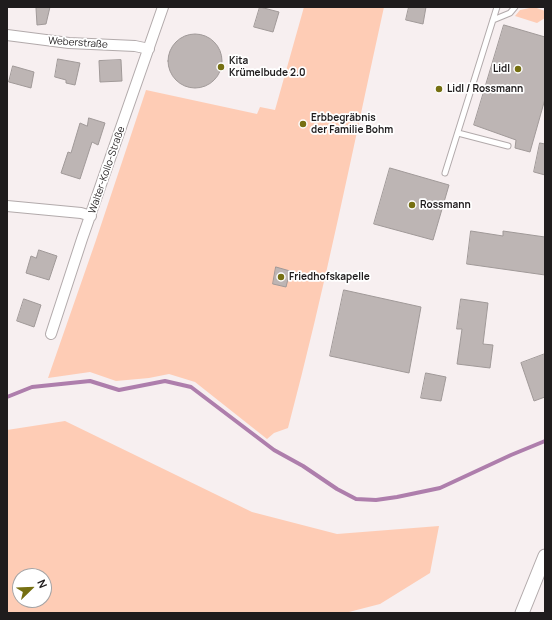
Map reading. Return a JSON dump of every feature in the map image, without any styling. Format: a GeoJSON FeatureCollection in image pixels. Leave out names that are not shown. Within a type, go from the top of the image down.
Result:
{"type":"FeatureCollection","features":[{"type":"Feature","properties":{"kind":"street","name":"Walter-Kollo-Straße"},"geometry":{"type":"LineString","coordinates":[[51,334],[163,7]]}},
{"type":"Feature","properties":{"kind":"street","name":"Weberstraße"},"geometry":{"type":"LineString","coordinates":[[7,35],[69,43],[135,46],[149,49]]}},
{"type":"Feature","properties":{"kind":"street"},"geometry":{"type":"LineString","coordinates":[[7,206],[81,213],[91,216]]}},
{"type":"Feature","properties":{"kind":"street"},"geometry":{"type":"LineString","coordinates":[[522,613],[545,556]]}},
{"type":"Feature","properties":{"kind":"lane"},"geometry":{"type":"LineString","coordinates":[[445,173],[497,7]]}},
{"type":"Feature","properties":{"kind":"lane"},"geometry":{"type":"LineString","coordinates":[[493,20],[510,13],[515,7]]}},
{"type":"Feature","properties":{"kind":"lane"},"geometry":{"type":"LineString","coordinates":[[458,133],[508,146]]}},
{"type":"Feature","properties":{"kind":"shaded area"},"geometry":{"type":"Polygon","coordinates":[[[304,7],[384,7],[350,166],[288,428],[274,433],[267,439],[195,382],[169,374],[149,378],[116,381],[90,372],[48,378],[146,90],[257,114],[260,107],[275,110],[304,7]]]}},
{"type":"Feature","properties":{"kind":"shaded area"},"geometry":{"type":"Polygon","coordinates":[[[534,7],[545,11],[545,18],[537,23],[515,16],[520,10],[534,7]]]}},
{"type":"Feature","properties":{"kind":"shaded area"},"geometry":{"type":"Polygon","coordinates":[[[65,421],[252,512],[337,534],[439,526],[430,573],[380,604],[345,613],[7,612],[7,430],[65,421]]]}},
{"type":"Feature","properties":{"kind":"building"},"geometry":{"type":"Polygon","coordinates":[[[50,7],[46,24],[37,25],[36,8],[50,7]]]}},
{"type":"Feature","properties":{"kind":"building"},"geometry":{"type":"Polygon","coordinates":[[[260,7],[279,12],[273,32],[254,27],[260,7]]]}},
{"type":"Feature","properties":{"kind":"building"},"geometry":{"type":"Polygon","coordinates":[[[409,7],[426,7],[423,24],[406,20],[409,7]]]}},
{"type":"Feature","properties":{"kind":"building","name":"Lidl"},"geometry":{"type":"Polygon","coordinates":[[[504,25],[545,37],[545,99],[530,152],[515,148],[516,140],[474,125],[504,25]]]}},
{"type":"Feature","properties":{"kind":"building"},"geometry":{"type":"Polygon","coordinates":[[[195,34],[205,36],[214,42],[220,51],[222,61],[220,71],[214,80],[205,86],[195,88],[185,86],[176,80],[170,71],[168,61],[170,51],[176,42],[185,36],[195,34]]]}},
{"type":"Feature","properties":{"kind":"building"},"geometry":{"type":"Polygon","coordinates":[[[58,59],[80,63],[75,85],[66,83],[66,80],[55,77],[58,59]]]}},
{"type":"Feature","properties":{"kind":"building"},"geometry":{"type":"Polygon","coordinates":[[[121,60],[122,81],[100,82],[99,61],[121,60]]]}},
{"type":"Feature","properties":{"kind":"building"},"geometry":{"type":"Polygon","coordinates":[[[13,66],[34,72],[31,88],[9,82],[13,66]]]}},
{"type":"Feature","properties":{"kind":"building"},"geometry":{"type":"Polygon","coordinates":[[[89,118],[105,123],[98,145],[92,142],[80,179],[61,173],[68,152],[71,153],[80,123],[87,126],[89,118]]]}},
{"type":"Feature","properties":{"kind":"building"},"geometry":{"type":"Polygon","coordinates":[[[540,143],[545,144],[545,175],[534,172],[540,143]]]}},
{"type":"Feature","properties":{"kind":"building","name":"Rossmann"},"geometry":{"type":"Polygon","coordinates":[[[390,168],[449,185],[433,240],[374,224],[390,168]]]}},
{"type":"Feature","properties":{"kind":"building"},"geometry":{"type":"Polygon","coordinates":[[[471,231],[503,236],[503,231],[545,237],[545,275],[467,264],[471,231]]]}},
{"type":"Feature","properties":{"kind":"building"},"geometry":{"type":"Polygon","coordinates":[[[39,250],[57,256],[49,280],[26,273],[31,256],[36,258],[39,250]]]}},
{"type":"Feature","properties":{"kind":"building","name":"Friedhofskapelle"},"geometry":{"type":"Polygon","coordinates":[[[276,267],[290,271],[286,287],[273,284],[276,267]]]}},
{"type":"Feature","properties":{"kind":"building"},"geometry":{"type":"Polygon","coordinates":[[[344,290],[421,307],[409,373],[330,356],[344,290]]]}},
{"type":"Feature","properties":{"kind":"building"},"geometry":{"type":"Polygon","coordinates":[[[24,299],[41,305],[34,327],[17,321],[24,299]]]}},
{"type":"Feature","properties":{"kind":"building"},"geometry":{"type":"Polygon","coordinates":[[[461,299],[488,303],[483,344],[493,345],[490,368],[457,364],[462,329],[457,329],[461,299]]]}},
{"type":"Feature","properties":{"kind":"building"},"geometry":{"type":"Polygon","coordinates":[[[545,354],[545,397],[534,401],[521,363],[545,354]]]}},
{"type":"Feature","properties":{"kind":"building"},"geometry":{"type":"Polygon","coordinates":[[[426,373],[446,377],[441,401],[421,398],[426,373]]]}},
{"type":"Feature","properties":{"kind":"waterway"},"geometry":{"type":"LineString","coordinates":[[7,397],[32,387],[90,381],[119,390],[165,381],[191,387],[274,450],[356,499],[376,500],[440,488],[545,441]]}},
{"type":"Feature","properties":{"kind":"place","name":"Kita Krümelbude 2.0"},"geometry":{"type":"Point","coordinates":[221,67]}},
{"type":"Feature","properties":{"kind":"place","name":"Lidl"},"geometry":{"type":"Point","coordinates":[518,69]}},
{"type":"Feature","properties":{"kind":"place","name":"Lidl / Rossmann"},"geometry":{"type":"Point","coordinates":[439,89]}},
{"type":"Feature","properties":{"kind":"place","name":"Erbbegräbnis der Familie Bohm"},"geometry":{"type":"Point","coordinates":[303,124]}},
{"type":"Feature","properties":{"kind":"place","name":"Rossmann"},"geometry":{"type":"Point","coordinates":[412,205]}},
{"type":"Feature","properties":{"kind":"place","name":"Friedhofskapelle"},"geometry":{"type":"Point","coordinates":[281,277]}}]}
